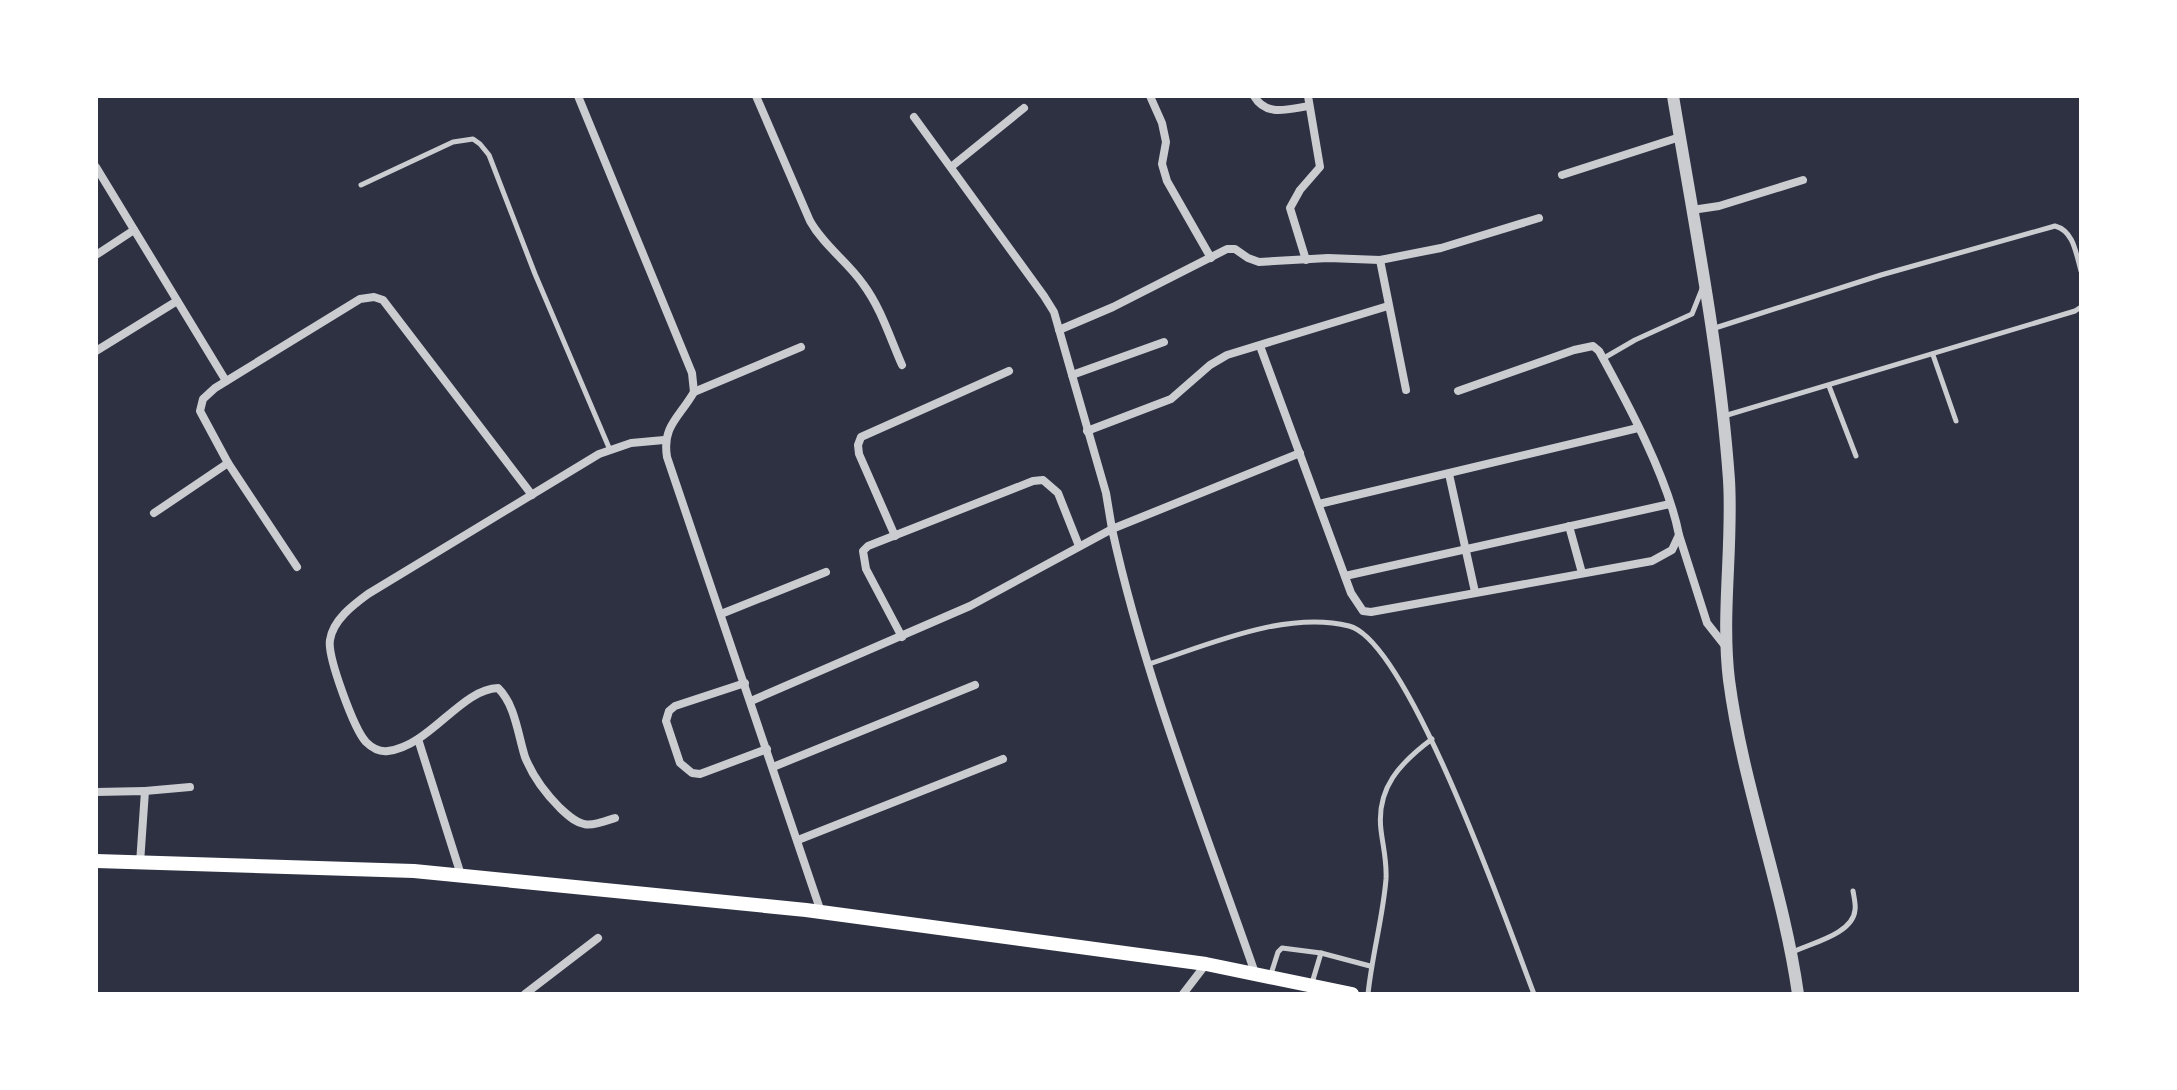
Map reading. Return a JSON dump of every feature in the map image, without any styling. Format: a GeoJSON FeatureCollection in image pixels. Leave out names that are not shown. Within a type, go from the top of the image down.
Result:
{"type":"FeatureCollection","features":[{"type":"Feature","properties":{"kind":"main road"},"geometry":{"type":"LineString","coordinates":[[96,861],[414,871],[821,912],[1206,964],[1352,994]]}},
{"type":"Feature","properties":{"kind":"street"},"geometry":{"type":"LineString","coordinates":[[578,96],[686,355],[694,392]]}},
{"type":"Feature","properties":{"kind":"street"},"geometry":{"type":"LineString","coordinates":[[756,96],[820,240],[852,270],[875,301],[902,365]]}},
{"type":"Feature","properties":{"kind":"street"},"geometry":{"type":"LineString","coordinates":[[1150,96],[1162,123],[1166,142],[1162,164],[1167,181],[1211,258]]}},
{"type":"Feature","properties":{"kind":"street"},"geometry":{"type":"LineString","coordinates":[[1254,96],[1259,105],[1267,110],[1309,101],[1320,167],[1300,190],[1290,208],[1306,260]]}},
{"type":"Feature","properties":{"kind":"street"},"geometry":{"type":"LineString","coordinates":[[1673,96],[1723,417],[1729,485],[1728,675],[1735,725],[1792,952],[1798,994]]}},
{"type":"Feature","properties":{"kind":"street"},"geometry":{"type":"LineString","coordinates":[[951,167],[1024,108]]}},
{"type":"Feature","properties":{"kind":"street"},"geometry":{"type":"LineString","coordinates":[[914,117],[1054,312],[1106,493],[1119,563],[1149,664],[1255,973]]}},
{"type":"Feature","properties":{"kind":"street"},"geometry":{"type":"LineString","coordinates":[[1562,175],[1680,137]]}},
{"type":"Feature","properties":{"kind":"street"},"geometry":{"type":"LineString","coordinates":[[96,167],[226,381]]}},
{"type":"Feature","properties":{"kind":"street"},"geometry":{"type":"LineString","coordinates":[[1692,210],[1719,206],[1803,180]]}},
{"type":"Feature","properties":{"kind":"street"},"geometry":{"type":"LineString","coordinates":[[1059,330],[1113,307],[1227,249],[1235,249],[1259,262],[1380,260],[1441,248],[1539,218]]}},
{"type":"Feature","properties":{"kind":"street"},"geometry":{"type":"LineString","coordinates":[[96,255],[134,230]]}},
{"type":"Feature","properties":{"kind":"street"},"geometry":{"type":"LineString","coordinates":[[1380,260],[1406,390]]}},
{"type":"Feature","properties":{"kind":"street"},"geometry":{"type":"LineString","coordinates":[[297,567],[228,463],[200,411],[203,399],[226,381],[360,299],[374,297],[383,300],[532,495]]}},
{"type":"Feature","properties":{"kind":"street"},"geometry":{"type":"LineString","coordinates":[[96,351],[177,301]]}},
{"type":"Feature","properties":{"kind":"street"},"geometry":{"type":"LineString","coordinates":[[1087,431],[1171,399],[1216,361],[1388,306]]}},
{"type":"Feature","properties":{"kind":"street"},"geometry":{"type":"LineString","coordinates":[[1072,375],[1164,342]]}},
{"type":"Feature","properties":{"kind":"street"},"geometry":{"type":"LineString","coordinates":[[1260,346],[1351,593],[1363,611],[1652,561],[1672,550],[1679,535]]}},
{"type":"Feature","properties":{"kind":"street"},"geometry":{"type":"LineString","coordinates":[[1458,391],[1593,346],[1603,359],[1638,428],[1670,504],[1707,623],[1728,649]]}},
{"type":"Feature","properties":{"kind":"street"},"geometry":{"type":"LineString","coordinates":[[801,347],[694,392],[664,440],[667,457],[821,912]]}},
{"type":"Feature","properties":{"kind":"street"},"geometry":{"type":"LineString","coordinates":[[895,536],[859,454],[861,437],[1009,371]]}},
{"type":"Feature","properties":{"kind":"street"},"geometry":{"type":"LineString","coordinates":[[1319,504],[1638,428]]}},
{"type":"Feature","properties":{"kind":"street"},"geometry":{"type":"LineString","coordinates":[[615,818],[591,826],[580,824],[549,797],[526,760],[509,704],[498,688],[488,689],[472,698],[418,739],[389,751],[378,751],[366,742],[356,727],[329,652],[330,636],[338,622],[368,594],[532,495],[610,450],[631,443],[664,440]]}},
{"type":"Feature","properties":{"kind":"street"},"geometry":{"type":"LineString","coordinates":[[751,701],[970,606],[1112,529],[1300,453]]}},
{"type":"Feature","properties":{"kind":"street"},"geometry":{"type":"LineString","coordinates":[[154,513],[228,463]]}},
{"type":"Feature","properties":{"kind":"street"},"geometry":{"type":"LineString","coordinates":[[1449,474],[1475,592]]}},
{"type":"Feature","properties":{"kind":"street"},"geometry":{"type":"LineString","coordinates":[[902,637],[866,569],[863,551],[868,546],[1033,481],[1043,480],[1058,493],[1079,546]]}},
{"type":"Feature","properties":{"kind":"street"},"geometry":{"type":"LineString","coordinates":[[1345,576],[1670,504]]}},
{"type":"Feature","properties":{"kind":"street"},"geometry":{"type":"LineString","coordinates":[[1569,526],[1582,573]]}},
{"type":"Feature","properties":{"kind":"street"},"geometry":{"type":"LineString","coordinates":[[721,614],[826,572]]}},
{"type":"Feature","properties":{"kind":"street"},"geometry":{"type":"LineString","coordinates":[[745,683],[675,706],[669,711],[666,721],[680,763],[692,773],[700,774],[767,749]]}},
{"type":"Feature","properties":{"kind":"street"},"geometry":{"type":"LineString","coordinates":[[773,767],[975,685]]}},
{"type":"Feature","properties":{"kind":"street"},"geometry":{"type":"LineString","coordinates":[[418,739],[461,875]]}},
{"type":"Feature","properties":{"kind":"street"},"geometry":{"type":"LineString","coordinates":[[798,840],[1003,759]]}},
{"type":"Feature","properties":{"kind":"street"},"geometry":{"type":"LineString","coordinates":[[96,792],[190,787]]}},
{"type":"Feature","properties":{"kind":"street"},"geometry":{"type":"LineString","coordinates":[[140,863],[145,791]]}},
{"type":"Feature","properties":{"kind":"street"},"geometry":{"type":"LineString","coordinates":[[525,994],[598,938]]}},
{"type":"Feature","properties":{"kind":"street"},"geometry":{"type":"LineString","coordinates":[[1183,994],[1206,964]]}},
{"type":"Feature","properties":{"kind":"lane"},"geometry":{"type":"LineString","coordinates":[[361,185],[453,142],[473,139],[480,144],[489,155],[535,274],[610,450]]}},
{"type":"Feature","properties":{"kind":"lane"},"geometry":{"type":"LineString","coordinates":[[1710,330],[1881,275],[2055,226],[2063,228],[2070,236],[2081,271]]}},
{"type":"Feature","properties":{"kind":"lane"},"geometry":{"type":"LineString","coordinates":[[1603,359],[1635,340],[1692,314],[1703,286]]}},
{"type":"Feature","properties":{"kind":"lane"},"geometry":{"type":"LineString","coordinates":[[1723,417],[1933,355],[2081,307]]}},
{"type":"Feature","properties":{"kind":"lane"},"geometry":{"type":"LineString","coordinates":[[1933,355],[1956,421]]}},
{"type":"Feature","properties":{"kind":"lane"},"geometry":{"type":"LineString","coordinates":[[1829,386],[1856,456]]}},
{"type":"Feature","properties":{"kind":"lane"},"geometry":{"type":"LineString","coordinates":[[1149,664],[1262,628],[1322,621],[1351,626],[1372,639],[1442,759],[1534,994]]}},
{"type":"Feature","properties":{"kind":"lane"},"geometry":{"type":"LineString","coordinates":[[1368,994],[1370,966],[1386,882],[1387,857],[1380,812],[1395,771],[1432,739]]}},
{"type":"Feature","properties":{"kind":"lane"},"geometry":{"type":"LineString","coordinates":[[1792,952],[1845,928],[1852,921],[1855,910],[1853,891]]}},
{"type":"Feature","properties":{"kind":"lane"},"geometry":{"type":"LineString","coordinates":[[1270,976],[1282,948],[1321,953],[1370,966]]}},
{"type":"Feature","properties":{"kind":"lane"},"geometry":{"type":"LineString","coordinates":[[1311,986],[1321,953]]}}]}
